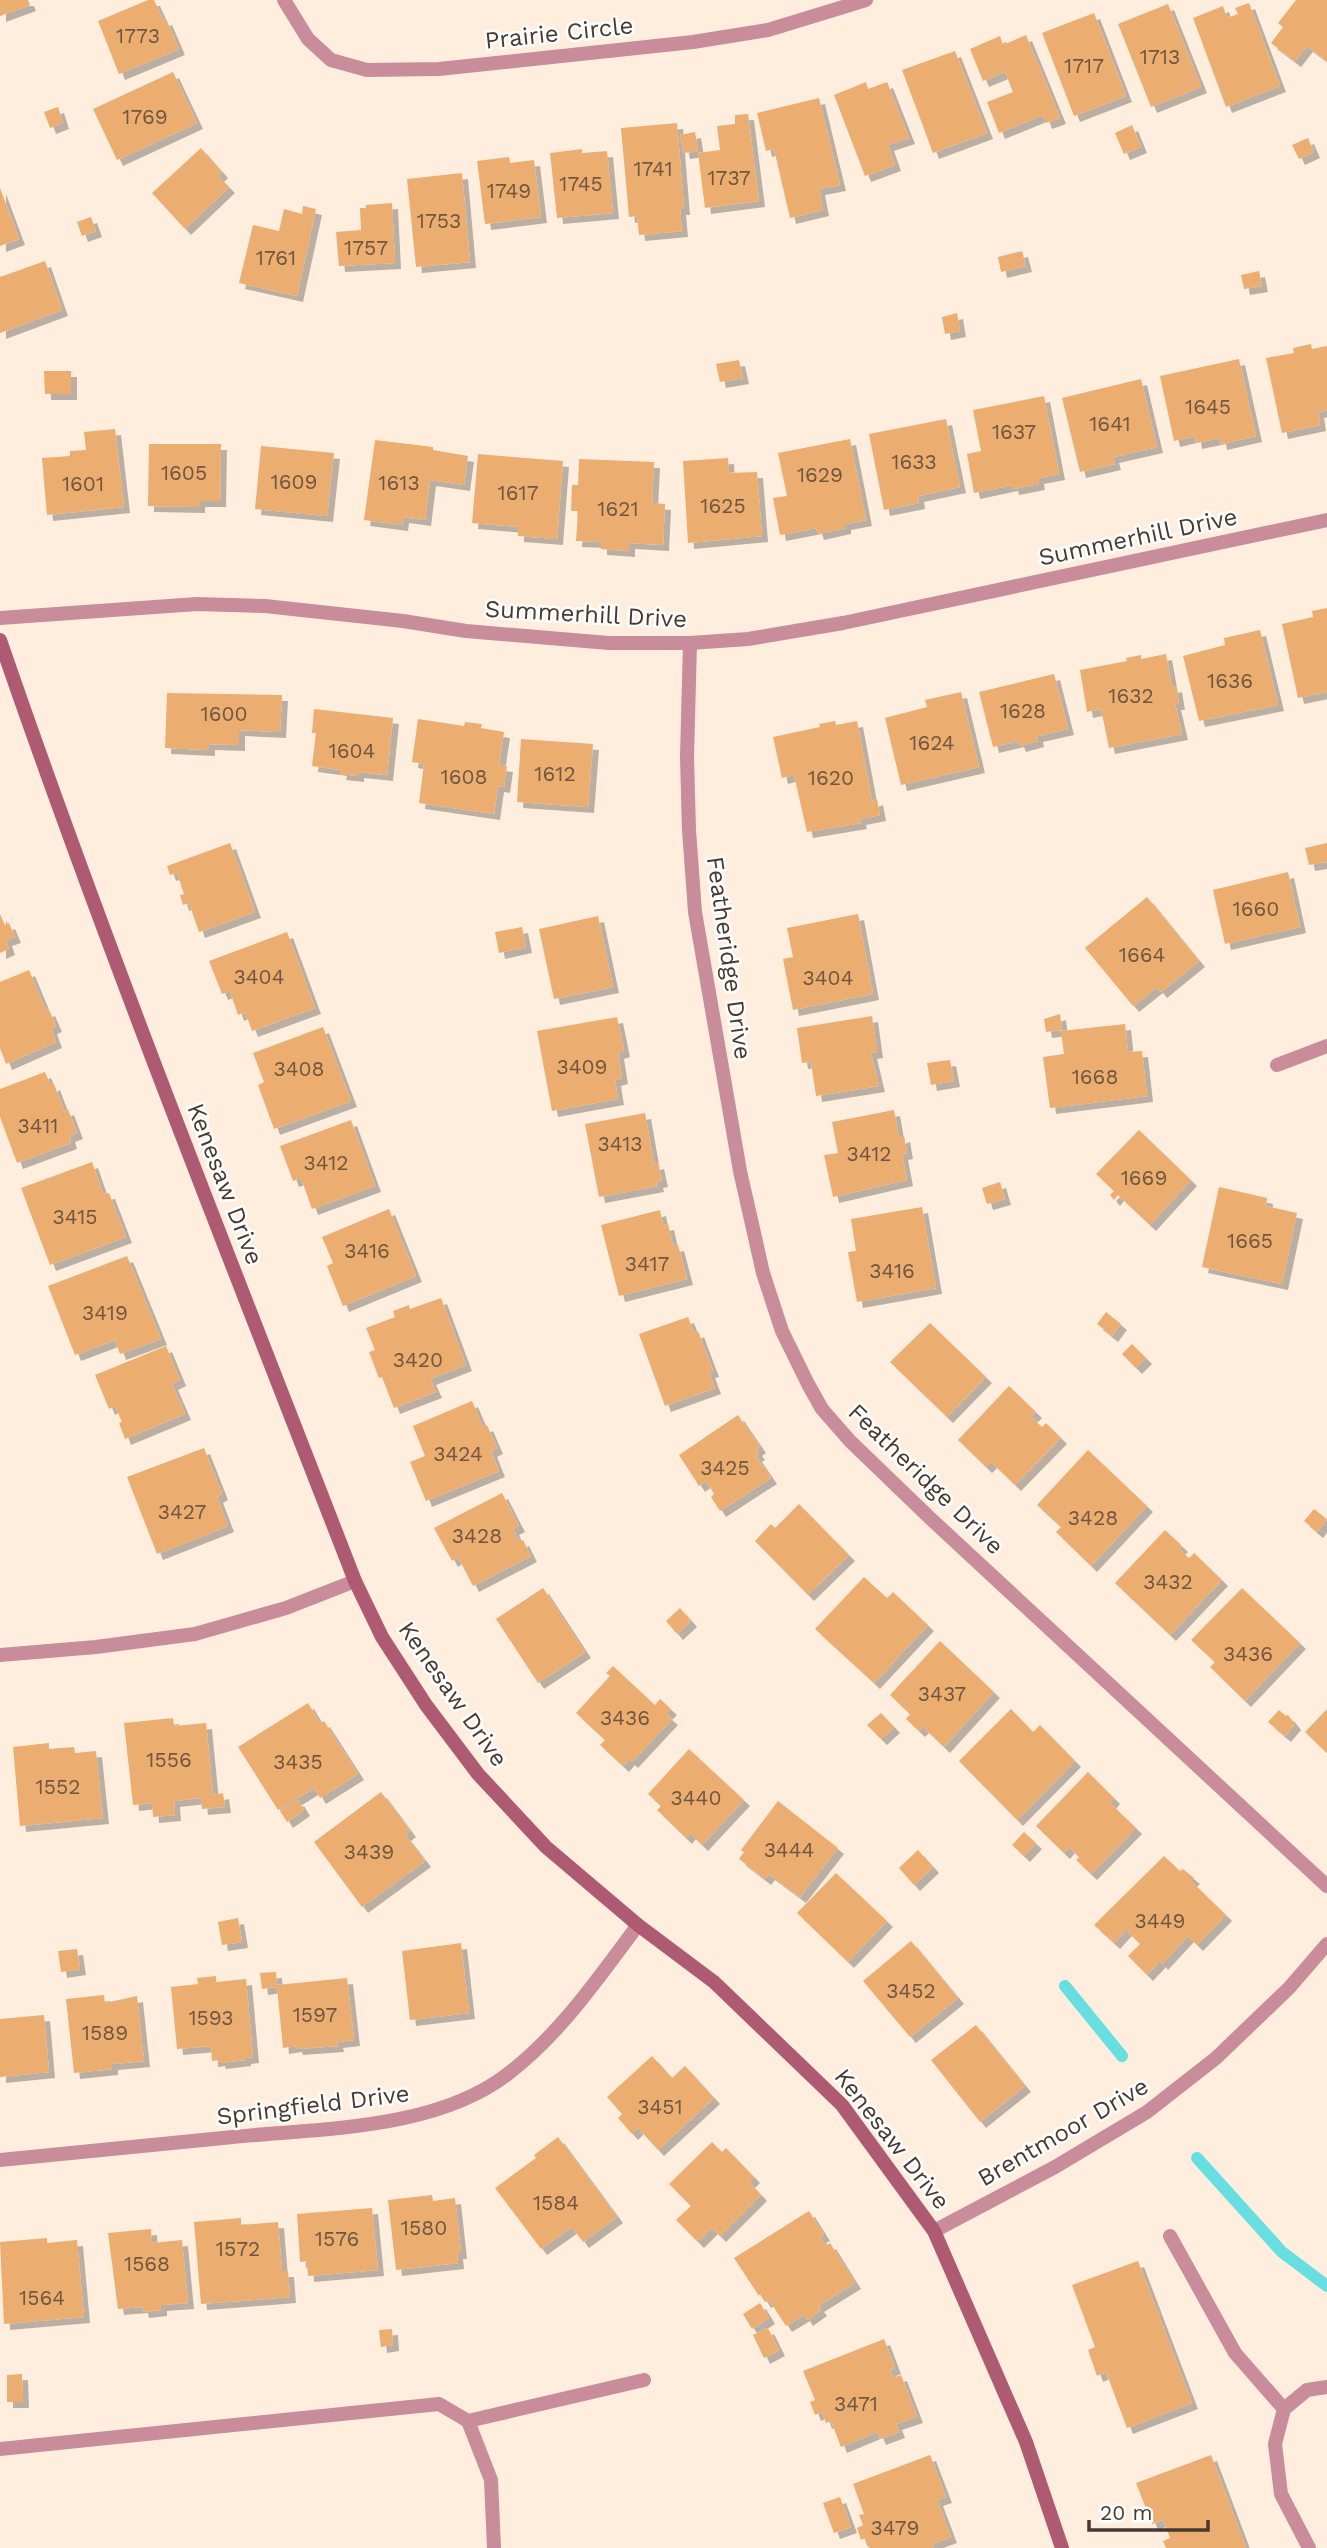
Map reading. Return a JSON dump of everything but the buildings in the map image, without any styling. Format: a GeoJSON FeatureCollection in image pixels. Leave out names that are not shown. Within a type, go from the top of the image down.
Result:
{"type":"FeatureCollection","features":[{"type":"Feature","properties":{"kind":"street","name":"Prairie Circle"},"geometry":{"type":"LineString","coordinates":[[284,0],[308,39],[331,60],[368,70],[439,69],[693,42],[768,30],[866,0]]}},
{"type":"Feature","properties":{"kind":"street","name":"Summerhill Drive"},"geometry":{"type":"LineString","coordinates":[[0,618],[197,604],[265,607],[403,621],[466,631],[609,643],[690,643],[748,639],[843,623],[1327,520]]}},
{"type":"Feature","properties":{"kind":"street","name":"Kenesaw Drive"},"geometry":{"type":"LineString","coordinates":[[0,640],[50,786],[178,1126],[355,1581],[382,1637],[426,1705],[478,1774],[546,1847],[638,1925],[714,1982],[842,2105],[934,2231],[1027,2442],[1062,2548]]}},
{"type":"Feature","properties":{"kind":"street","name":"Featheridge Drive"},"geometry":{"type":"LineString","coordinates":[[690,643],[688,830],[695,912],[740,1171],[763,1273],[782,1331],[808,1384],[822,1409],[870,1461],[1327,1886]]}},
{"type":"Feature","properties":{"kind":"street"},"geometry":{"type":"LineString","coordinates":[[1277,1065],[1327,1046]]}},
{"type":"Feature","properties":{"kind":"street"},"geometry":{"type":"LineString","coordinates":[[0,1655],[96,1647],[195,1634],[286,1608],[355,1581]]}},
{"type":"Feature","properties":{"kind":"street","name":"Springfield Drive"},"geometry":{"type":"LineString","coordinates":[[0,2160],[419,2117],[465,2100],[508,2074],[545,2041],[589,1991],[638,1925]]}},
{"type":"Feature","properties":{"kind":"street","name":"Brentmoor Drive"},"geometry":{"type":"LineString","coordinates":[[934,2231],[1055,2167],[1147,2112],[1216,2058],[1289,1988],[1327,1944]]}},
{"type":"Feature","properties":{"kind":"street"},"geometry":{"type":"LineString","coordinates":[[1170,2236],[1235,2353],[1284,2409]]}},
{"type":"Feature","properties":{"kind":"street"},"geometry":{"type":"LineString","coordinates":[[468,2421],[644,2380]]}},
{"type":"Feature","properties":{"kind":"street"},"geometry":{"type":"LineString","coordinates":[[1309,2548],[1281,2494],[1275,2444],[1284,2409],[1307,2390],[1327,2388]]}},
{"type":"Feature","properties":{"kind":"street"},"geometry":{"type":"LineString","coordinates":[[0,2449],[439,2404],[468,2421],[491,2480],[495,2548]]}},
{"type":"Feature","properties":{"kind":"waterway"},"geometry":{"type":"LineString","coordinates":[[1065,1986],[1122,2056]]}},
{"type":"Feature","properties":{"kind":"waterway"},"geometry":{"type":"LineString","coordinates":[[1197,2158],[1282,2252],[1327,2286]]}}]}
